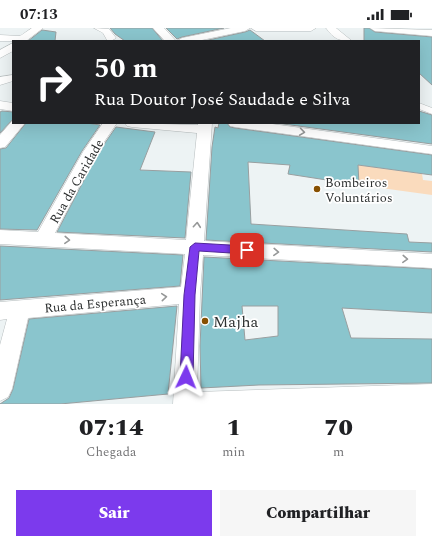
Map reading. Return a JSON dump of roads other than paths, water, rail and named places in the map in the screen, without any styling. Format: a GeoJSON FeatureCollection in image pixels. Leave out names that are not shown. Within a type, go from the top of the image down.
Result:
{"type":"FeatureCollection","features":[{"type":"Feature","properties":{"kind":"street"},"geometry":{"type":"LineString","coordinates":[[21,40],[38,28]]}},
{"type":"Feature","properties":{"kind":"street"},"geometry":{"type":"LineString","coordinates":[[99,28],[106,31],[111,38]]}},
{"type":"Feature","properties":{"kind":"street"},"geometry":{"type":"LineString","coordinates":[[158,28],[170,40]]}},
{"type":"Feature","properties":{"kind":"street"},"geometry":{"type":"LineString","coordinates":[[187,40],[245,28]]}},
{"type":"Feature","properties":{"kind":"street"},"geometry":{"type":"LineString","coordinates":[[257,28],[311,28]]}},
{"type":"Feature","properties":{"kind":"street"},"geometry":{"type":"LineString","coordinates":[[331,28],[336,34],[345,40]]}},
{"type":"Feature","properties":{"kind":"street"},"geometry":{"type":"LineString","coordinates":[[375,28],[432,33]]}},
{"type":"Feature","properties":{"kind":"street"},"geometry":{"type":"LineString","coordinates":[[270,29],[284,39]]}},
{"type":"Feature","properties":{"kind":"street"},"geometry":{"type":"LineString","coordinates":[[0,38],[12,41]]}},
{"type":"Feature","properties":{"kind":"street"},"geometry":{"type":"LineString","coordinates":[[0,55],[12,46]]}},
{"type":"Feature","properties":{"kind":"street"},"geometry":{"type":"LineString","coordinates":[[0,80],[12,78]]}},
{"type":"Feature","properties":{"kind":"street"},"geometry":{"type":"LineString","coordinates":[[0,105],[12,107]]}},
{"type":"Feature","properties":{"kind":"street"},"geometry":{"type":"LineString","coordinates":[[420,106],[432,111]]}},
{"type":"Feature","properties":{"kind":"street"},"geometry":{"type":"LineString","coordinates":[[0,144],[17,124]]}},
{"type":"Feature","properties":{"kind":"street","name":"Rua da Caridade"},"geometry":{"type":"LineString","coordinates":[[43,239],[90,152],[109,124]]}},
{"type":"Feature","properties":{"kind":"street"},"geometry":{"type":"LineString","coordinates":[[141,124],[176,128],[204,126],[190,295],[185,404]]}},
{"type":"Feature","properties":{"kind":"street"},"geometry":{"type":"LineString","coordinates":[[242,124],[432,150]]}},
{"type":"Feature","properties":{"kind":"street"},"geometry":{"type":"LineString","coordinates":[[0,237],[432,261]]}},
{"type":"Feature","properties":{"kind":"street","name":"Rua da Esperança"},"geometry":{"type":"LineString","coordinates":[[10,310],[190,295]]}},
{"type":"Feature","properties":{"kind":"street"},"geometry":{"type":"LineString","coordinates":[[0,389],[10,310]]}},
{"type":"Feature","properties":{"kind":"street"},"geometry":{"type":"LineString","coordinates":[[197,404],[432,396]]}},
{"type":"Feature","properties":{"kind":"street"},"geometry":{"type":"LineString","coordinates":[[174,404],[190,404]]}},
{"type":"Feature","properties":{"kind":"place","name":"Bombeiros Voluntários"},"geometry":{"type":"Point","coordinates":[317,189]}},
{"type":"Feature","properties":{"kind":"place","name":"Majha"},"geometry":{"type":"Point","coordinates":[205,321]}}]}
